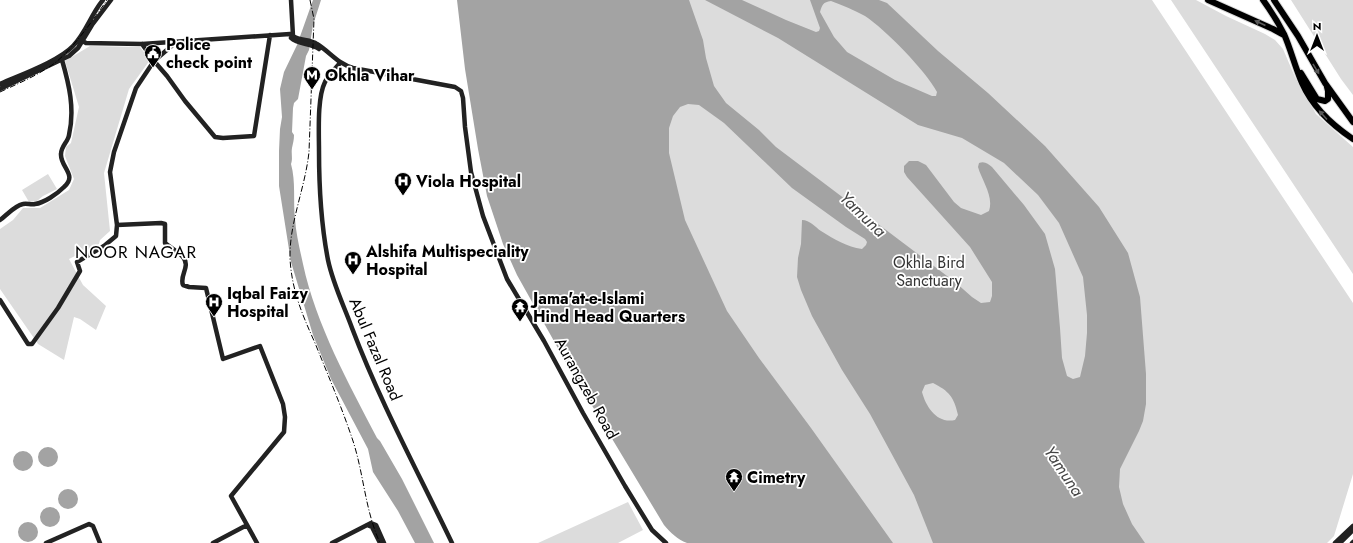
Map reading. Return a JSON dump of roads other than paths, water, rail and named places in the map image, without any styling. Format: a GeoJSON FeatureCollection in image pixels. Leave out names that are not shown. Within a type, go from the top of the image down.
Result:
{"type":"FeatureCollection","features":[{"type":"Feature","properties":{"kind":"highway"},"geometry":{"type":"LineString","coordinates":[[1208,0],[1284,35]]}},
{"type":"Feature","properties":{"kind":"highway"},"geometry":{"type":"LineString","coordinates":[[1263,0],[1279,24],[1302,84],[1321,114],[1353,140]]}},
{"type":"Feature","properties":{"kind":"highway"},"geometry":{"type":"LineString","coordinates":[[1274,0],[1298,36],[1325,83],[1353,122]]}},
{"type":"Feature","properties":{"kind":"highway"},"geometry":{"type":"LineString","coordinates":[[1296,66],[1317,99],[1325,100],[1328,98],[1328,91],[1325,83]]}},
{"type":"Feature","properties":{"kind":"street"},"geometry":{"type":"LineString","coordinates":[[0,89],[69,56],[78,48],[80,40],[103,0]]}},
{"type":"Feature","properties":{"kind":"street"},"geometry":{"type":"LineString","coordinates":[[0,84],[65,54],[80,40],[111,0]]}},
{"type":"Feature","properties":{"kind":"street"},"geometry":{"type":"LineString","coordinates":[[290,0],[291,37],[296,40],[312,43],[339,64]]}},
{"type":"Feature","properties":{"kind":"street"},"geometry":{"type":"LineString","coordinates":[[290,0],[292,34],[296,40]]}},
{"type":"Feature","properties":{"kind":"street"},"geometry":{"type":"LineString","coordinates":[[80,40],[86,43],[142,44],[175,43],[290,34]]}},
{"type":"Feature","properties":{"kind":"street"},"geometry":{"type":"LineString","coordinates":[[142,44],[185,101],[215,137],[223,138],[254,136],[270,35]]}},
{"type":"Feature","properties":{"kind":"street"},"geometry":{"type":"LineString","coordinates":[[0,300],[28,344],[32,344],[58,308],[80,271],[77,262],[113,240],[116,236],[117,226],[110,172],[111,163],[134,91],[138,83],[154,61],[175,43]]}},
{"type":"Feature","properties":{"kind":"street"},"geometry":{"type":"LineString","coordinates":[[0,220],[21,205],[35,204],[45,200],[63,188],[69,180],[69,174],[62,162],[61,155],[63,145],[69,135],[72,104],[62,60]]}},
{"type":"Feature","properties":{"kind":"street","name":"Aurangzeb Road"},"geometry":{"type":"LineString","coordinates":[[339,64],[456,88],[462,93],[469,159],[476,189],[485,222],[507,279],[544,341],[625,486],[652,530],[666,543]]}},
{"type":"Feature","properties":{"kind":"street","name":"Abul Fazal Road"},"geometry":{"type":"LineString","coordinates":[[339,64],[324,82],[321,95],[319,164],[321,213],[328,261],[359,348],[452,543]]}},
{"type":"Feature","properties":{"kind":"street","name":"Aurangzeb Road"},"geometry":{"type":"LineString","coordinates":[[466,123],[468,127],[471,159],[476,181],[500,256],[510,278],[643,512],[654,529],[669,543]]}},
{"type":"Feature","properties":{"kind":"street"},"geometry":{"type":"LineString","coordinates":[[117,226],[165,224],[165,243],[182,255],[186,263],[182,281],[183,285],[188,288],[206,288],[223,359],[260,346],[283,404],[285,417],[283,435],[232,495],[257,543]]}},
{"type":"Feature","properties":{"kind":"street"},"geometry":{"type":"LineString","coordinates":[[46,543],[88,524],[93,526],[100,543]]}},
{"type":"Feature","properties":{"kind":"street"},"geometry":{"type":"LineString","coordinates":[[213,543],[247,525]]}},
{"type":"Feature","properties":{"kind":"street"},"geometry":{"type":"LineString","coordinates":[[332,543],[367,525],[374,526]]}},
{"type":"Feature","properties":{"kind":"street"},"geometry":{"type":"LineString","coordinates":[[374,526],[380,543]]}},
{"type":"Feature","properties":{"kind":"street"},"geometry":{"type":"LineString","coordinates":[[374,526],[384,543]]}},
{"type":"Feature","properties":{"kind":"street"},"geometry":{"type":"LineString","coordinates":[[1335,543],[1353,526]]}},
{"type":"Feature","properties":{"kind":"street"},"geometry":{"type":"LineString","coordinates":[[1340,543],[1353,530]]}},
{"type":"Feature","properties":{"kind":"water"},"geometry":{"type":"Polygon","coordinates":[[[313,0],[321,0],[313,25],[298,99],[294,103],[292,132],[294,137],[291,164],[293,171],[295,219],[303,264],[316,309],[334,354],[377,438],[402,479],[434,543],[415,543],[398,511],[373,472],[368,449],[331,379],[313,335],[291,262],[279,186],[279,151],[282,117],[280,89],[284,72],[297,45],[313,0]]]}},
{"type":"Feature","properties":{"kind":"water","name":"Yamuna"},"geometry":{"type":"Polygon","coordinates":[[[457,0],[689,0],[703,40],[706,58],[714,86],[726,103],[759,130],[776,147],[981,303],[990,302],[992,296],[992,282],[970,247],[907,177],[904,172],[904,166],[909,161],[918,161],[926,165],[954,202],[961,208],[981,215],[989,211],[990,200],[978,167],[979,163],[983,162],[992,167],[1024,205],[1045,234],[1055,269],[1062,358],[1067,376],[1073,379],[1080,377],[1085,356],[1087,333],[1087,315],[1083,277],[1059,223],[1038,195],[1004,163],[962,138],[918,125],[778,38],[705,0],[742,0],[816,32],[819,31],[820,28],[810,0],[879,0],[887,3],[938,51],[988,93],[1045,146],[1099,207],[1128,253],[1140,297],[1146,374],[1146,404],[1143,421],[1139,431],[1120,469],[1119,487],[1123,504],[1132,524],[1145,543],[933,543],[914,495],[870,414],[842,370],[812,316],[797,277],[802,220],[810,222],[831,237],[851,246],[862,249],[867,242],[865,239],[792,188],[724,123],[699,105],[688,104],[680,107],[673,116],[669,128],[669,153],[685,220],[727,311],[759,358],[893,543],[687,543],[677,538],[664,525],[564,359],[517,275],[503,244],[487,196],[465,69],[457,0]],[[831,1],[823,4],[820,12],[834,37],[847,52],[895,80],[932,96],[936,96],[937,92],[924,73],[883,30],[865,16],[831,1]],[[933,383],[925,385],[922,392],[929,409],[938,417],[949,421],[955,420],[958,415],[953,399],[947,392],[933,383]]]}},
{"type":"Feature","properties":{"kind":"water"},"geometry":{"type":"Polygon","coordinates":[[[48,447],[55,450],[58,457],[55,464],[48,467],[41,464],[38,457],[41,450],[48,447]]]}},
{"type":"Feature","properties":{"kind":"water"},"geometry":{"type":"Polygon","coordinates":[[[23,451],[30,454],[33,461],[30,468],[23,471],[16,468],[13,461],[16,454],[23,451]]]}},
{"type":"Feature","properties":{"kind":"water"},"geometry":{"type":"Polygon","coordinates":[[[68,489],[75,492],[78,499],[75,506],[68,509],[61,506],[58,499],[61,492],[68,489]]]}},
{"type":"Feature","properties":{"kind":"water"},"geometry":{"type":"Polygon","coordinates":[[[50,507],[57,510],[60,517],[57,524],[50,527],[43,524],[40,517],[43,510],[50,507]]]}},
{"type":"Feature","properties":{"kind":"water"},"geometry":{"type":"Polygon","coordinates":[[[28,522],[35,525],[38,532],[35,539],[28,542],[21,539],[18,532],[21,525],[28,522]]]}},
{"type":"Feature","properties":{"kind":"railway"},"geometry":{"type":"LineString","coordinates":[[0,92],[37,74],[57,61],[72,46],[107,0]]}},
{"type":"Feature","properties":{"kind":"railway"},"geometry":{"type":"LineString","coordinates":[[310,0],[314,19],[309,152],[292,232],[290,246],[291,271],[295,292],[302,312],[335,392],[353,441],[371,518],[380,543]]}},
{"type":"Feature","properties":{"kind":"place","name":"Police check point"},"geometry":{"type":"Point","coordinates":[153,68]}},
{"type":"Feature","properties":{"kind":"place","name":"Okhla Vihar"},"geometry":{"type":"Point","coordinates":[312,90]}},
{"type":"Feature","properties":{"kind":"place","name":"Viola Hospital"},"geometry":{"type":"Point","coordinates":[403,196]}},
{"type":"Feature","properties":{"kind":"place","name":"Alshifa Multispeciality Hospital"},"geometry":{"type":"Point","coordinates":[353,275]}},
{"type":"Feature","properties":{"kind":"place","name":"Iqbal Faizy Hospital"},"geometry":{"type":"Point","coordinates":[214,317]}},
{"type":"Feature","properties":{"kind":"place","name":"Jama'at-e-Islami Hind Head Quarters"},"geometry":{"type":"Point","coordinates":[520,322]}},
{"type":"Feature","properties":{"kind":"place","name":"Cimetry"},"geometry":{"type":"Point","coordinates":[734,492]}},
{"type":"Feature","properties":{"kind":"district","name":"NOOR NAGAR"},"geometry":{"type":"Point","coordinates":[136,252]}},
{"type":"Feature","properties":{"kind":"park label","name":"Okhla Bird Sanctuary"},"geometry":{"type":"Point","coordinates":[929,271]}}]}
